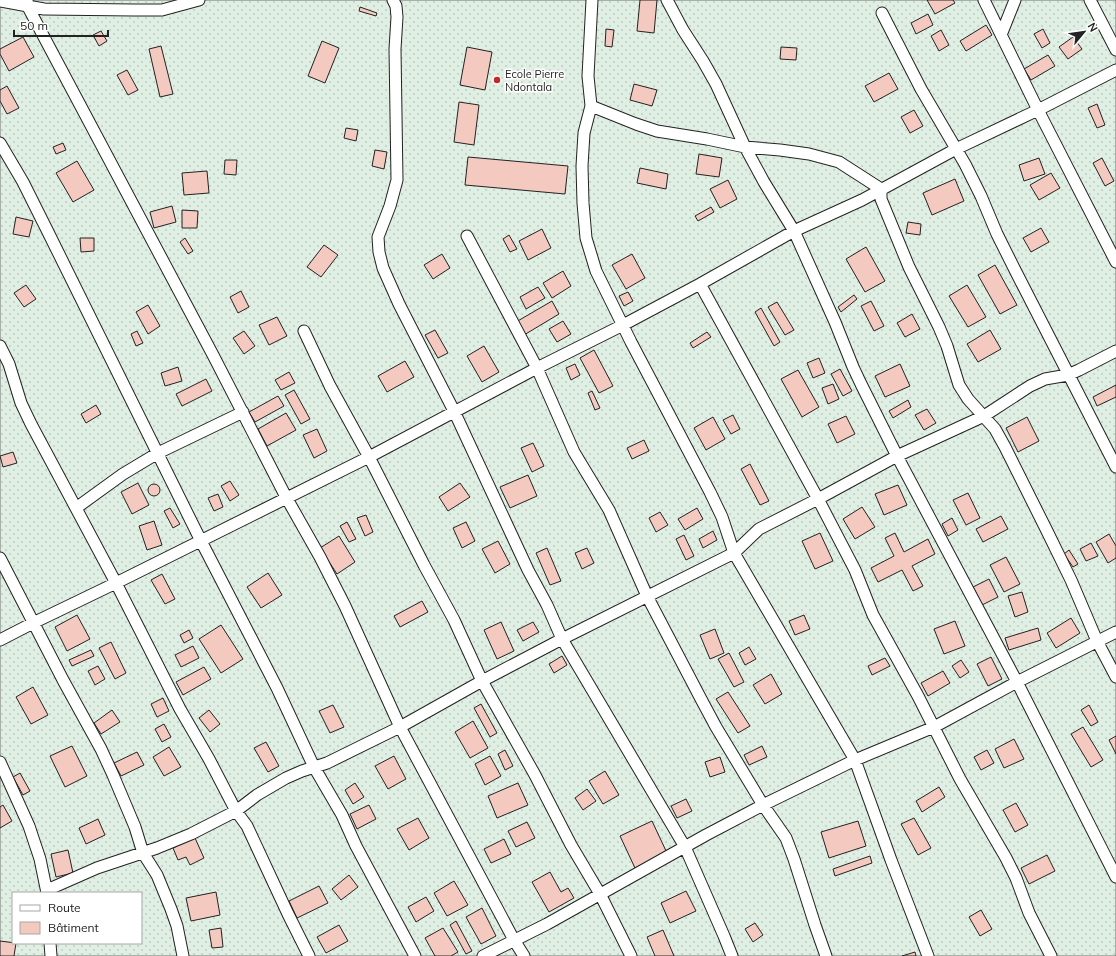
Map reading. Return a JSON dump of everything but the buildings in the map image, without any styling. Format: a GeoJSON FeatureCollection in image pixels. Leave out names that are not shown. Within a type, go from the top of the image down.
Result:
{"type":"FeatureCollection","features":[{"type":"Feature","properties":{"kind":"street"},"geometry":{"type":"LineString","coordinates":[[0,2],[27,3],[44,9],[64,10],[116,5],[162,10],[199,0]]}},
{"type":"Feature","properties":{"kind":"street"},"geometry":{"type":"LineString","coordinates":[[393,0],[396,6],[397,17],[395,49],[397,180],[390,206],[378,237],[378,252],[383,268],[399,304],[454,412],[562,639],[685,847],[732,956]]}},
{"type":"Feature","properties":{"kind":"street"},"geometry":{"type":"LineString","coordinates":[[592,0],[588,76],[591,106],[584,133],[582,166],[586,238],[596,271],[631,342],[710,492],[722,517],[734,553],[855,760],[928,956]]}},
{"type":"Feature","properties":{"kind":"street"},"geometry":{"type":"LineString","coordinates":[[667,0],[683,30],[716,84],[745,147],[770,193],[794,231],[832,314],[853,367],[897,456],[1017,682],[1116,877]]}},
{"type":"Feature","properties":{"kind":"street"},"geometry":{"type":"LineString","coordinates":[[984,0],[1038,110],[1116,262]]}},
{"type":"Feature","properties":{"kind":"street"},"geometry":{"type":"LineString","coordinates":[[1001,35],[1015,0]]}},
{"type":"Feature","properties":{"kind":"street"},"geometry":{"type":"LineString","coordinates":[[1090,0],[1116,50]]}},
{"type":"Feature","properties":{"kind":"street"},"geometry":{"type":"LineString","coordinates":[[27,3],[243,412],[286,497],[320,557],[345,606],[400,726],[514,940],[524,956]]}},
{"type":"Feature","properties":{"kind":"street"},"geometry":{"type":"LineString","coordinates":[[882,13],[921,89],[965,164],[981,196],[997,234],[1116,467]]}},
{"type":"Feature","properties":{"kind":"street"},"geometry":{"type":"LineString","coordinates":[[0,640],[369,457],[537,368],[623,325],[794,231],[862,200],[956,149],[1038,110],[1116,70]]}},
{"type":"Feature","properties":{"kind":"street"},"geometry":{"type":"LineString","coordinates":[[591,106],[657,131],[745,147],[809,154],[839,162],[881,189]]}},
{"type":"Feature","properties":{"kind":"street"},"geometry":{"type":"LineString","coordinates":[[0,143],[23,182],[46,227],[201,541],[278,688],[314,767],[342,815],[356,846],[415,956]]}},
{"type":"Feature","properties":{"kind":"street"},"geometry":{"type":"LineString","coordinates":[[881,189],[881,199],[909,267],[947,346],[959,385],[968,399],[995,429],[1005,447],[1048,531],[1097,641],[1116,677]]}},
{"type":"Feature","properties":{"kind":"street"},"geometry":{"type":"LineString","coordinates":[[467,236],[537,368],[574,452],[609,510],[647,596],[716,727],[763,805],[786,838],[826,956]]}},
{"type":"Feature","properties":{"kind":"street"},"geometry":{"type":"LineString","coordinates":[[700,284],[818,499],[855,570],[873,615],[918,696],[960,779],[1006,858],[1016,878],[1029,913],[1051,956]]}},
{"type":"Feature","properties":{"kind":"street"},"geometry":{"type":"LineString","coordinates":[[304,331],[330,386],[369,457],[454,620],[482,681],[535,775],[571,845],[600,894],[631,956]]}},
{"type":"Feature","properties":{"kind":"street"},"geometry":{"type":"LineString","coordinates":[[0,346],[9,364],[21,403],[31,424],[116,583],[180,709],[236,811],[247,826],[309,956]]}},
{"type":"Feature","properties":{"kind":"street"},"geometry":{"type":"LineString","coordinates":[[0,762],[29,826],[40,859],[47,891],[98,868],[143,853],[191,834],[236,811],[257,795],[286,778],[327,763],[400,726],[562,639],[734,553],[759,529],[897,456],[984,416],[1030,386],[1045,379],[1079,370],[1116,351]]}},
{"type":"Feature","properties":{"kind":"street"},"geometry":{"type":"LineString","coordinates":[[76,508],[123,474],[158,453],[243,412]]}},
{"type":"Feature","properties":{"kind":"street"},"geometry":{"type":"LineString","coordinates":[[0,558],[63,680],[101,749],[135,827],[143,853],[157,875],[171,909],[177,926],[183,956]]}},
{"type":"Feature","properties":{"kind":"street"},"geometry":{"type":"LineString","coordinates":[[483,956],[547,924],[763,805],[855,760],[934,727],[1017,682],[1116,632]]}},
{"type":"Feature","properties":{"kind":"street"},"geometry":{"type":"LineString","coordinates":[[50,944],[51,956]]}},
{"type":"Feature","properties":{"kind":"green space"},"geometry":{"type":"Polygon","coordinates":[[[0,0],[1116,0],[1116,956],[0,956],[0,0]]]}},
{"type":"Feature","properties":{"kind":"place","name":"Ecole Pierre Ndontala"},"geometry":{"type":"Point","coordinates":[497,80]}}]}
